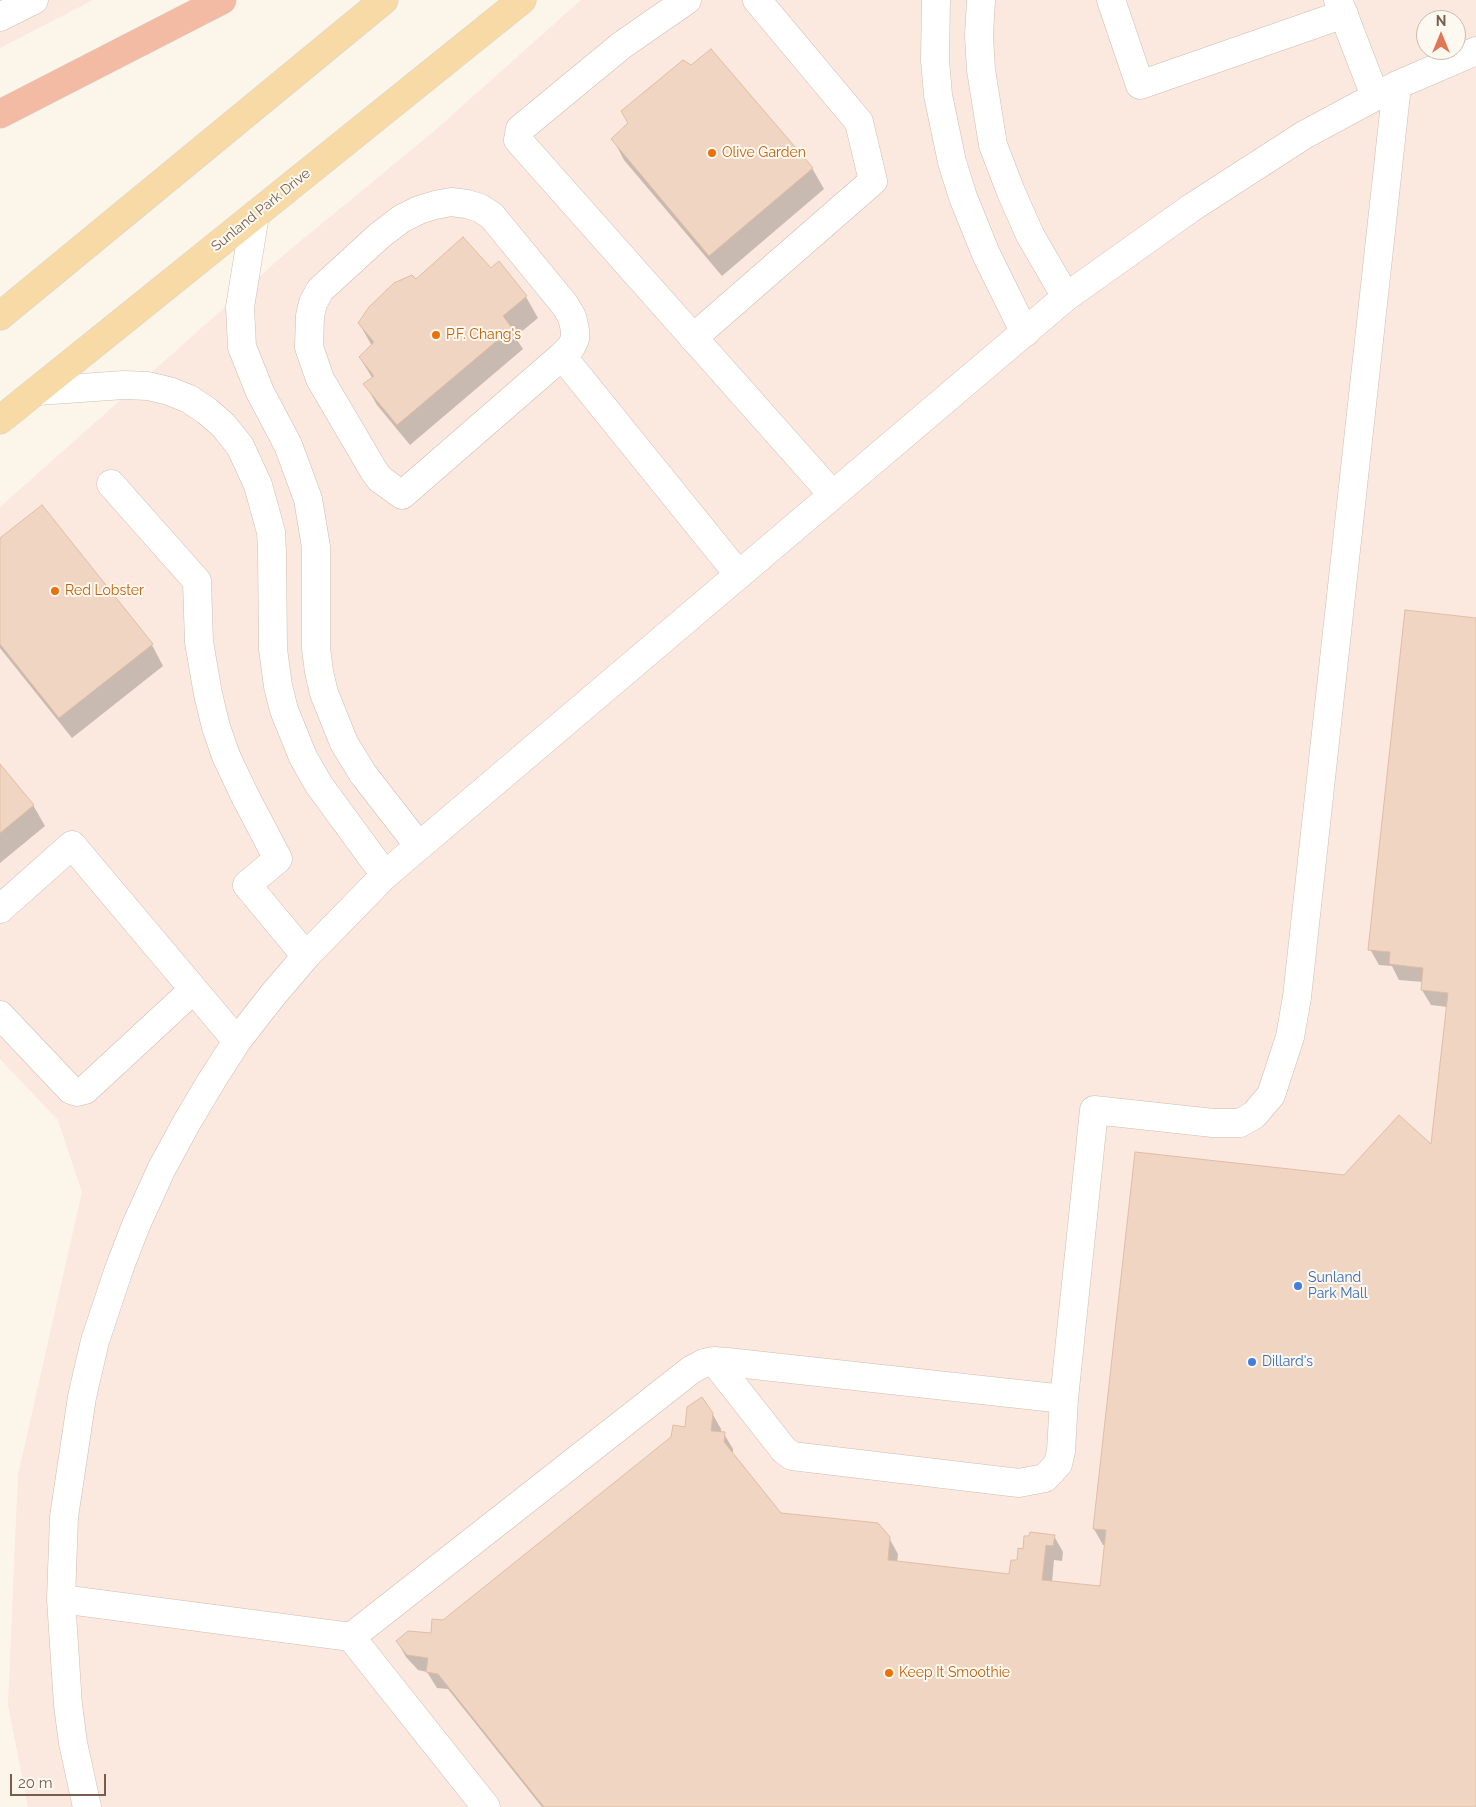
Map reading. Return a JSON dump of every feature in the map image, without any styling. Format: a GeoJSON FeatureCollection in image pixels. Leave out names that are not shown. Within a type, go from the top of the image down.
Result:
{"type":"FeatureCollection","features":[{"type":"Feature","properties":{"kind":"highway"},"geometry":{"type":"LineString","coordinates":[[0,114],[222,0]]}},
{"type":"Feature","properties":{"kind":"main road"},"geometry":{"type":"LineString","coordinates":[[0,316],[384,0]]}},
{"type":"Feature","properties":{"kind":"main road","name":"Sunland Park Drive"},"geometry":{"type":"LineString","coordinates":[[0,420],[522,0]]}},
{"type":"Feature","properties":{"kind":"lane"},"geometry":{"type":"LineString","coordinates":[[0,17],[34,0]]}},
{"type":"Feature","properties":{"kind":"lane"},"geometry":{"type":"LineString","coordinates":[[688,0],[622,45],[520,128],[518,140],[833,496]]}},
{"type":"Feature","properties":{"kind":"lane"},"geometry":{"type":"LineString","coordinates":[[693,338],[873,181],[859,122],[757,0]]}},
{"type":"Feature","properties":{"kind":"lane"},"geometry":{"type":"LineString","coordinates":[[936,0],[935,60],[938,95],[952,162],[963,197],[986,254],[1025,333]]}},
{"type":"Feature","properties":{"kind":"lane"},"geometry":{"type":"LineString","coordinates":[[981,0],[979,36],[993,145],[1030,235],[1066,297]]}},
{"type":"Feature","properties":{"kind":"lane"},"geometry":{"type":"LineString","coordinates":[[714,1361],[784,1450],[792,1456],[1019,1483],[1045,1478],[1058,1464],[1061,1451],[1064,1399],[1094,1110],[1213,1123],[1240,1123],[1254,1115],[1272,1095],[1290,1037],[1303,945],[1386,91],[1341,7],[1140,85],[1111,0]]}},
{"type":"Feature","properties":{"kind":"lane"},"geometry":{"type":"LineString","coordinates":[[87,1807],[73,1743],[68,1705],[61,1599],[64,1516],[82,1396],[105,1310],[136,1225],[162,1168],[187,1122],[237,1041],[272,996],[306,956],[384,875],[1066,297],[1184,213],[1304,135],[1386,91],[1476,51]]}},
{"type":"Feature","properties":{"kind":"lane"},"geometry":{"type":"LineString","coordinates":[[451,202],[467,204],[480,208],[492,216],[565,305],[572,317],[575,339],[571,347],[562,356],[402,495],[380,479],[374,471],[320,379],[309,347],[310,316],[313,303],[320,290],[379,236],[401,219],[435,205],[451,202]]}},
{"type":"Feature","properties":{"kind":"lane"},"geometry":{"type":"LineString","coordinates":[[255,215],[240,308],[242,347],[260,392],[288,445],[308,499],[316,548],[316,648],[324,693],[344,743],[363,774],[419,846]]}},
{"type":"Feature","properties":{"kind":"lane"},"geometry":{"type":"LineString","coordinates":[[562,356],[740,575]]}},
{"type":"Feature","properties":{"kind":"lane"},"geometry":{"type":"LineString","coordinates":[[38,390],[124,385],[148,386],[169,391],[189,399],[207,411],[223,425],[240,446],[258,485],[271,532],[273,649],[278,686],[284,710],[303,757],[319,785],[384,875]]}},
{"type":"Feature","properties":{"kind":"lane"},"geometry":{"type":"LineString","coordinates":[[111,484],[197,581],[199,642],[216,728],[226,756],[241,788],[278,859],[247,886],[306,956]]}},
{"type":"Feature","properties":{"kind":"lane"},"geometry":{"type":"LineString","coordinates":[[0,909],[72,845],[237,1041]]}},
{"type":"Feature","properties":{"kind":"lane"},"geometry":{"type":"LineString","coordinates":[[0,1015],[71,1090],[77,1092],[85,1090],[193,990]]}},
{"type":"Feature","properties":{"kind":"lane"},"geometry":{"type":"LineString","coordinates":[[351,1636],[697,1366],[714,1361],[1064,1399]]}},
{"type":"Feature","properties":{"kind":"lane"},"geometry":{"type":"LineString","coordinates":[[61,1599],[351,1636],[486,1807]]}},
{"type":"Feature","properties":{"kind":"shaded area"},"geometry":{"type":"Polygon","coordinates":[[[0,0],[93,0],[0,48],[0,0]]]}},
{"type":"Feature","properties":{"kind":"shaded area","name":"Sunland Park Mall"},"geometry":{"type":"Polygon","coordinates":[[[581,0],[1476,0],[1476,1807],[28,1807],[8,1705],[18,1475],[82,1192],[58,1120],[0,1059],[0,507],[285,254],[432,133],[581,0]]]}},
{"type":"Feature","properties":{"kind":"building","name":"Olive Garden"},"geometry":{"type":"Polygon","coordinates":[[[711,49],[813,168],[709,256],[611,139],[628,123],[621,111],[683,60],[691,65],[711,49]]]}},
{"type":"Feature","properties":{"kind":"building","name":"P.F. Chang's"},"geometry":{"type":"Polygon","coordinates":[[[463,237],[491,268],[499,261],[527,296],[503,316],[512,328],[397,425],[363,384],[374,376],[359,357],[374,342],[358,323],[369,307],[394,283],[412,275],[416,279],[463,237]]]}},
{"type":"Feature","properties":{"kind":"building","name":"Red Lobster"},"geometry":{"type":"Polygon","coordinates":[[[42,505],[153,644],[59,718],[0,644],[0,538],[42,505]]]}},
{"type":"Feature","properties":{"kind":"building","name":"Sunland Park Mall"},"geometry":{"type":"Polygon","coordinates":[[[1405,610],[1476,618],[1476,1807],[544,1807],[438,1674],[426,1672],[428,1658],[407,1655],[396,1641],[408,1631],[431,1633],[432,1619],[443,1620],[671,1437],[673,1425],[685,1427],[687,1407],[702,1397],[713,1413],[711,1431],[725,1432],[724,1442],[781,1513],[878,1523],[890,1537],[888,1560],[1009,1574],[1011,1560],[1017,1560],[1018,1548],[1023,1549],[1024,1536],[1029,1536],[1030,1532],[1055,1535],[1053,1546],[1046,1545],[1042,1580],[1100,1586],[1106,1530],[1093,1529],[1135,1152],[1344,1175],[1399,1115],[1431,1144],[1448,993],[1421,990],[1423,968],[1389,964],[1390,952],[1368,950],[1405,610]]]}},
{"type":"Feature","properties":{"kind":"building"},"geometry":{"type":"Polygon","coordinates":[[[0,764],[34,805],[0,833],[0,764]]]}},
{"type":"Feature","properties":{"kind":"place","name":"Olive Garden"},"geometry":{"type":"Point","coordinates":[712,153]}},
{"type":"Feature","properties":{"kind":"place","name":"P.F. Chang's"},"geometry":{"type":"Point","coordinates":[436,335]}},
{"type":"Feature","properties":{"kind":"place","name":"Red Lobster"},"geometry":{"type":"Point","coordinates":[55,591]}},
{"type":"Feature","properties":{"kind":"place","name":"Sunland Park Mall"},"geometry":{"type":"Point","coordinates":[1298,1286]}},
{"type":"Feature","properties":{"kind":"place","name":"Dillard's"},"geometry":{"type":"Point","coordinates":[1252,1362]}},
{"type":"Feature","properties":{"kind":"place","name":"Keep It Smoothie"},"geometry":{"type":"Point","coordinates":[889,1673]}}]}
